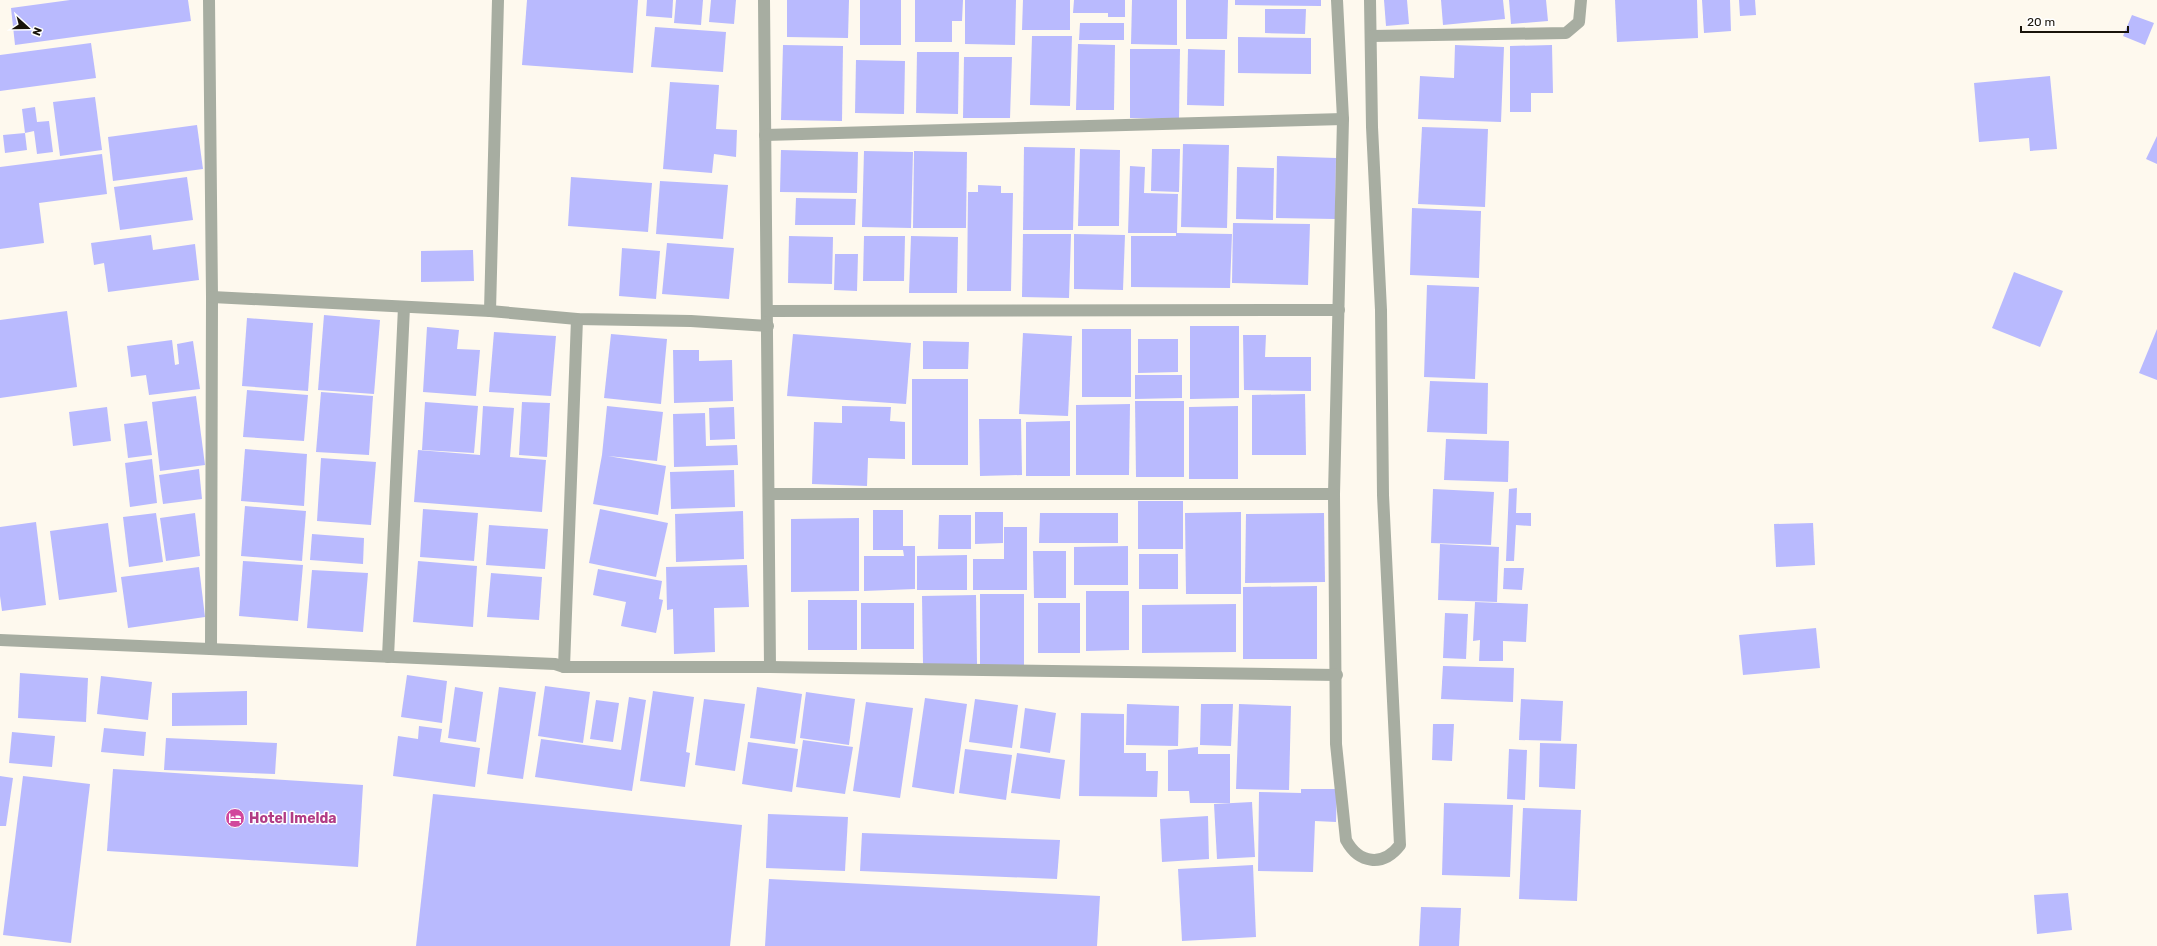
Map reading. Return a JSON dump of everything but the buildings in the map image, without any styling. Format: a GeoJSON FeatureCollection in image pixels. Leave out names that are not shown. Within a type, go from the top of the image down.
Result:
{"type":"FeatureCollection","features":[{"type":"Feature","properties":{"kind":"street"},"geometry":{"type":"LineString","coordinates":[[210,0],[212,297],[211,649]]}},
{"type":"Feature","properties":{"kind":"street"},"geometry":{"type":"LineString","coordinates":[[490,311],[498,0]]}},
{"type":"Feature","properties":{"kind":"street"},"geometry":{"type":"LineString","coordinates":[[764,0],[770,494],[770,667]]}},
{"type":"Feature","properties":{"kind":"street"},"geometry":{"type":"LineString","coordinates":[[1337,0],[1343,119],[1334,494],[1337,675],[1336,744],[1346,840],[1351,849],[1363,858],[1379,861],[1393,854],[1400,845],[1383,495],[1381,310],[1372,127],[1370,0]]}},
{"type":"Feature","properties":{"kind":"street"},"geometry":{"type":"LineString","coordinates":[[1371,36],[1566,33],[1579,22],[1581,0]]}},
{"type":"Feature","properties":{"kind":"street"},"geometry":{"type":"LineString","coordinates":[[765,135],[1343,119]]}},
{"type":"Feature","properties":{"kind":"street"},"geometry":{"type":"LineString","coordinates":[[212,297],[490,311],[577,319],[691,321],[768,326]]}},
{"type":"Feature","properties":{"kind":"street"},"geometry":{"type":"LineString","coordinates":[[388,657],[404,306]]}},
{"type":"Feature","properties":{"kind":"street"},"geometry":{"type":"LineString","coordinates":[[768,311],[1339,310]]}},
{"type":"Feature","properties":{"kind":"street"},"geometry":{"type":"LineString","coordinates":[[564,667],[577,319]]}},
{"type":"Feature","properties":{"kind":"street"},"geometry":{"type":"LineString","coordinates":[[770,494],[1334,494]]}},
{"type":"Feature","properties":{"kind":"street"},"geometry":{"type":"LineString","coordinates":[[0,640],[555,664],[564,667],[770,667],[1337,675]]}},
{"type":"Feature","properties":{"kind":"place","name":"Hotel Imelda"},"geometry":{"type":"Point","coordinates":[235,818]}}]}
